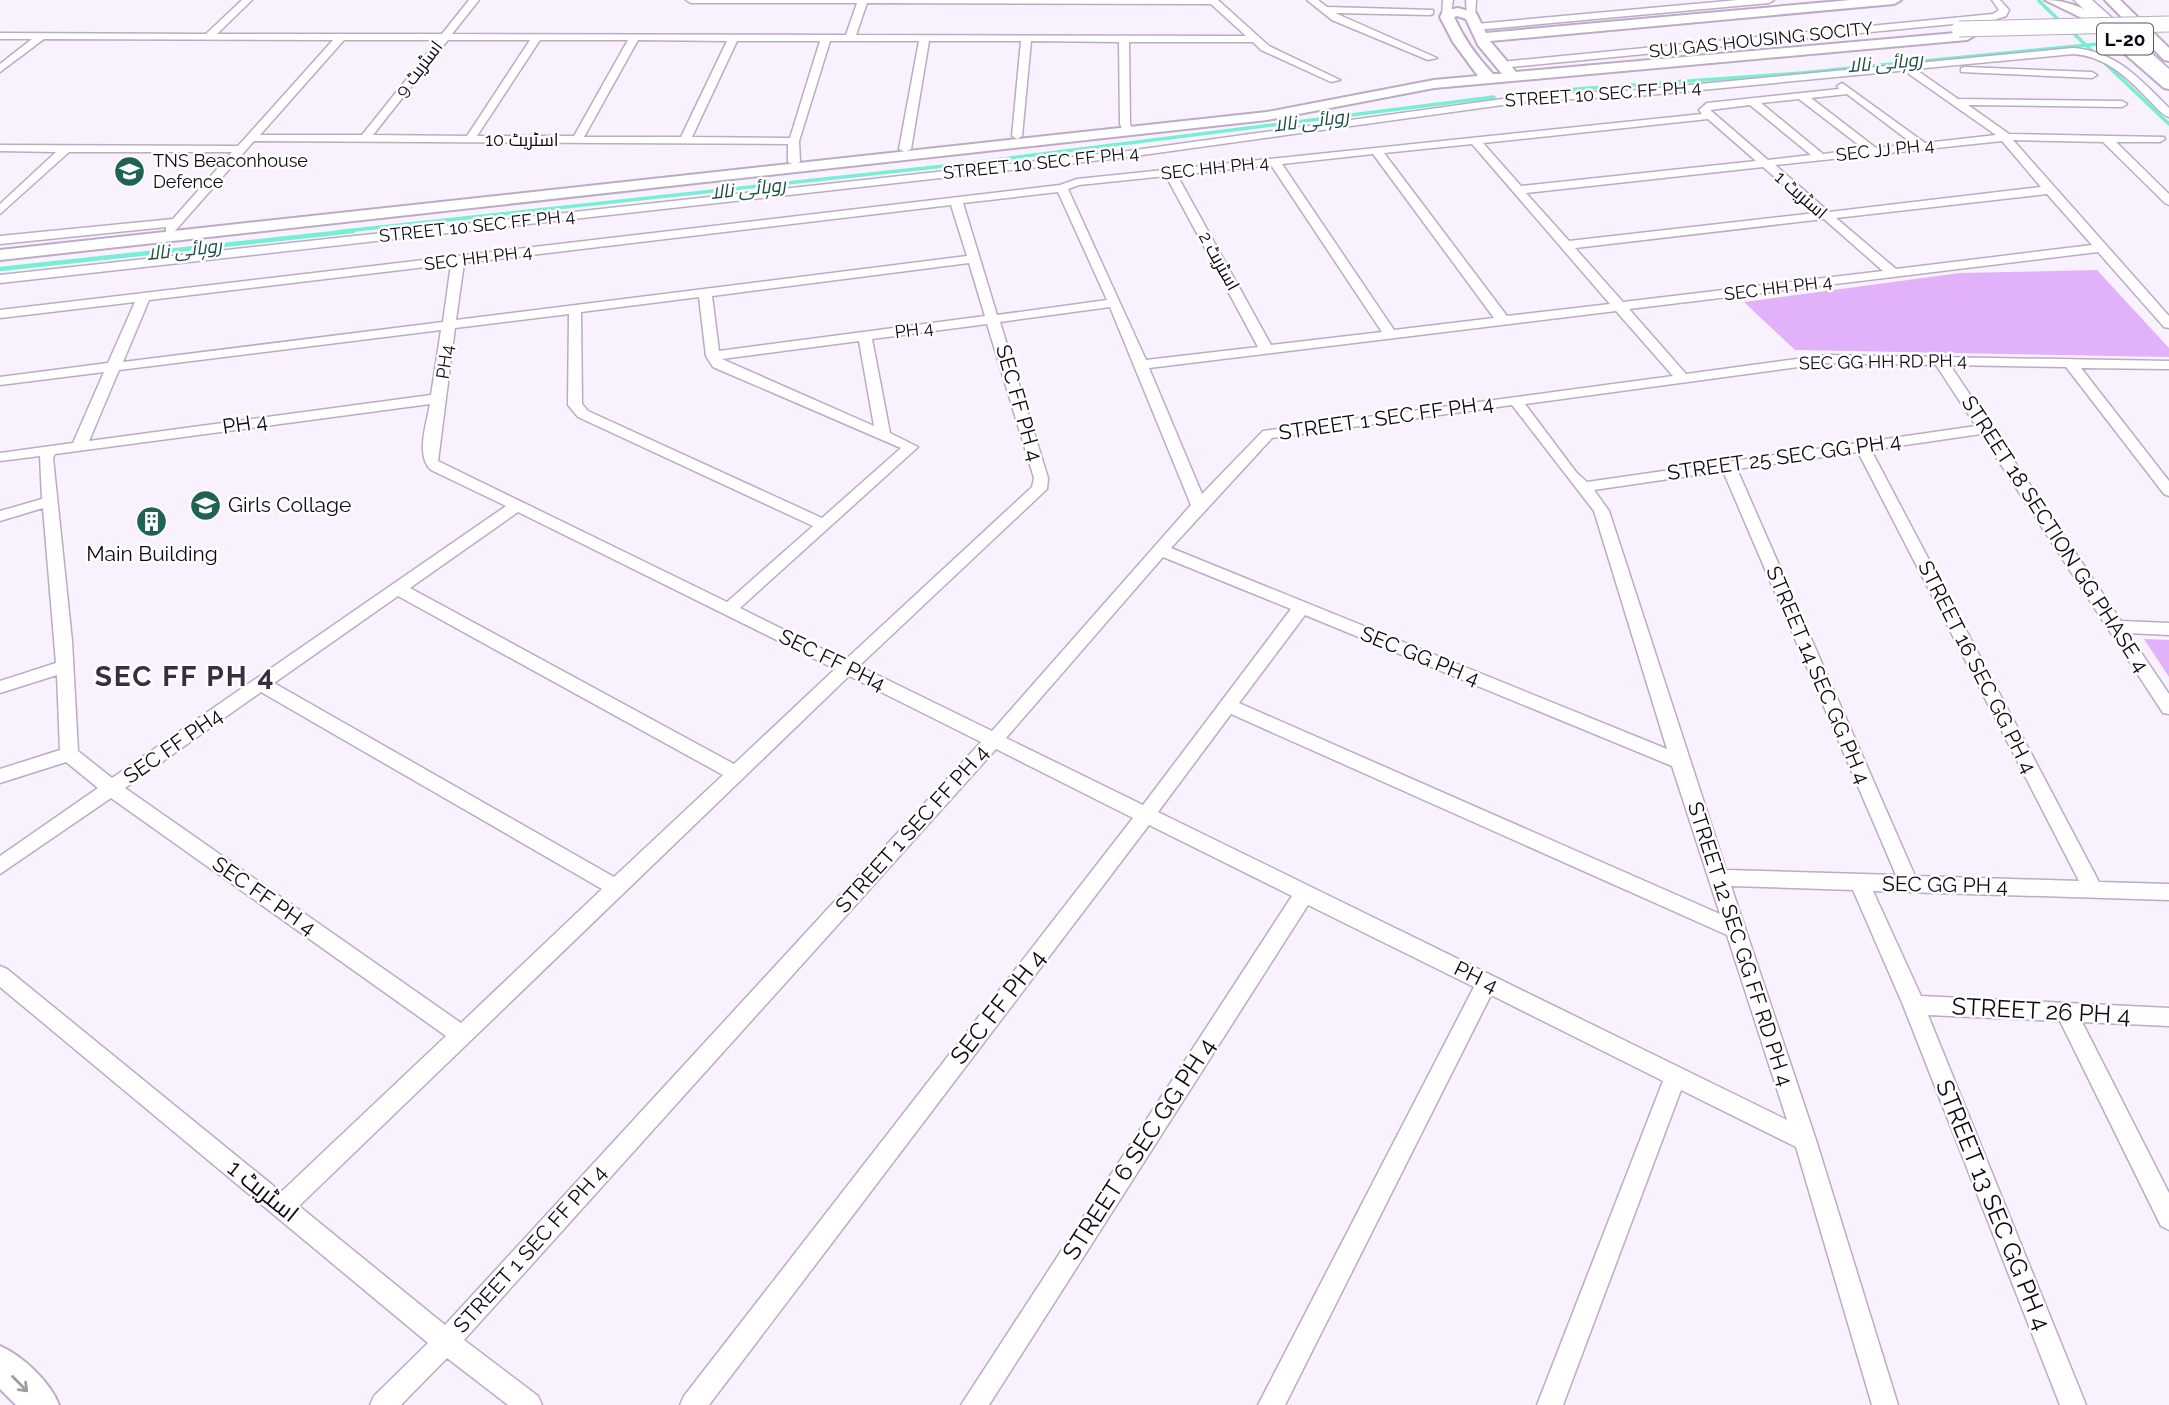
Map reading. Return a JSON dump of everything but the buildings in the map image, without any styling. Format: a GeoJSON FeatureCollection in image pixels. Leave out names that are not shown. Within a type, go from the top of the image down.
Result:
{"type":"FeatureCollection","features":[{"type":"Feature","properties":{"kind":"highway","name":"L-20"},"geometry":{"type":"LineString","coordinates":[[2082,0],[2169,79]]}},
{"type":"Feature","properties":{"kind":"highway","name":"L-20"},"geometry":{"type":"LineString","coordinates":[[2101,0],[2169,58]]}},
{"type":"Feature","properties":{"kind":"main road"},"geometry":{"type":"LineString","coordinates":[[1477,29],[1828,0]]}},
{"type":"Feature","properties":{"kind":"main road"},"geometry":{"type":"LineString","coordinates":[[1477,29],[1894,0]]}},
{"type":"Feature","properties":{"kind":"main road"},"geometry":{"type":"LineString","coordinates":[[2052,0],[2085,13],[2169,85]]}},
{"type":"Feature","properties":{"kind":"main road"},"geometry":{"type":"LineString","coordinates":[[2112,0],[2154,38],[2169,58]]}},
{"type":"Feature","properties":{"kind":"main road"},"geometry":{"type":"LineString","coordinates":[[1490,80],[1464,49],[1447,17],[1458,12],[1477,29],[1510,75]]}},
{"type":"Feature","properties":{"kind":"main road"},"geometry":{"type":"LineString","coordinates":[[1,245],[1017,136],[1267,116],[1388,91],[1490,80],[1510,75],[1963,32],[2169,24]]}},
{"type":"Feature","properties":{"kind":"main road"},"geometry":{"type":"LineString","coordinates":[[1963,32],[2169,30]]}},
{"type":"Feature","properties":{"kind":"main road"},"geometry":{"type":"LineString","coordinates":[[1438,78],[1453,73],[1464,65],[1464,49]]}},
{"type":"Feature","properties":{"kind":"main road"},"geometry":{"type":"LineString","coordinates":[[1,245],[1127,128],[1291,105],[1381,85],[1438,78],[1490,80]]}},
{"type":"Feature","properties":{"kind":"main road"},"geometry":{"type":"LineString","coordinates":[[0,1364],[41,1405]]}},
{"type":"Feature","properties":{"kind":"street"},"geometry":{"type":"LineString","coordinates":[[208,37],[247,0]]}},
{"type":"Feature","properties":{"kind":"street","name":"اسٹریٹ 9"},"geometry":{"type":"LineString","coordinates":[[365,139],[474,0]]}},
{"type":"Feature","properties":{"kind":"street"},"geometry":{"type":"LineString","coordinates":[[691,0],[1213,1],[1272,52],[1335,80]]}},
{"type":"Feature","properties":{"kind":"street"},"geometry":{"type":"LineString","coordinates":[[1312,0],[1343,22],[1432,58]]}},
{"type":"Feature","properties":{"kind":"street"},"geometry":{"type":"LineString","coordinates":[[1447,17],[1448,0]]}},
{"type":"Feature","properties":{"kind":"street"},"geometry":{"type":"LineString","coordinates":[[1471,0],[1477,29],[1769,0]]}},
{"type":"Feature","properties":{"kind":"street"},"geometry":{"type":"LineString","coordinates":[[849,40],[863,1]]}},
{"type":"Feature","properties":{"kind":"street","name":"SUI GAS HOUSING SOCITY"},"geometry":{"type":"LineString","coordinates":[[1510,75],[1993,17],[2003,14],[2004,10],[1996,1]]}},
{"type":"Feature","properties":{"kind":"street"},"geometry":{"type":"LineString","coordinates":[[1324,10],[1430,12]]}},
{"type":"Feature","properties":{"kind":"street"},"geometry":{"type":"LineString","coordinates":[[0,36],[1026,41],[1254,39]]}},
{"type":"Feature","properties":{"kind":"street"},"geometry":{"type":"LineString","coordinates":[[0,69],[42,36]]}},
{"type":"Feature","properties":{"kind":"street"},"geometry":{"type":"LineString","coordinates":[[172,225],[340,38]]}},
{"type":"Feature","properties":{"kind":"street"},"geometry":{"type":"LineString","coordinates":[[470,139],[536,39]]}},
{"type":"Feature","properties":{"kind":"street"},"geometry":{"type":"LineString","coordinates":[[577,140],[634,39]]}},
{"type":"Feature","properties":{"kind":"street"},"geometry":{"type":"LineString","coordinates":[[685,140],[732,40]]}},
{"type":"Feature","properties":{"kind":"street"},"geometry":{"type":"LineString","coordinates":[[794,162],[794,141],[825,40]]}},
{"type":"Feature","properties":{"kind":"street"},"geometry":{"type":"LineString","coordinates":[[905,149],[924,40]]}},
{"type":"Feature","properties":{"kind":"street"},"geometry":{"type":"LineString","coordinates":[[1017,136],[1026,41]]}},
{"type":"Feature","properties":{"kind":"street"},"geometry":{"type":"LineString","coordinates":[[1124,41],[1127,128]]}},
{"type":"Feature","properties":{"kind":"street","name":"STREET 10 SEC FF PH 4"},"geometry":{"type":"LineString","coordinates":[[0,279],[1128,154],[1531,96],[1638,93],[2082,50],[2103,55],[2169,114]]}},
{"type":"Feature","properties":{"kind":"street"},"geometry":{"type":"LineString","coordinates":[[2092,75],[1951,70],[1913,72],[2006,137],[2049,190],[2169,324]]}},
{"type":"Feature","properties":{"kind":"street"},"geometry":{"type":"LineString","coordinates":[[1510,75],[1531,96]]}},
{"type":"Feature","properties":{"kind":"street"},"geometry":{"type":"LineString","coordinates":[[1490,80],[1507,99]]}},
{"type":"Feature","properties":{"kind":"street"},"geometry":{"type":"LineString","coordinates":[[1835,81],[1924,147]]}},
{"type":"Feature","properties":{"kind":"street"},"geometry":{"type":"LineString","coordinates":[[1710,116],[1704,110],[1707,106],[1850,92]]}},
{"type":"Feature","properties":{"kind":"street"},"geometry":{"type":"LineString","coordinates":[[1801,96],[1873,152]]}},
{"type":"Feature","properties":{"kind":"street"},"geometry":{"type":"LineString","coordinates":[[1752,101],[1820,157]]}},
{"type":"Feature","properties":{"kind":"street"},"geometry":{"type":"LineString","coordinates":[[1955,102],[2122,104]]}},
{"type":"Feature","properties":{"kind":"street","name":"SEC HH PH 4"},"geometry":{"type":"LineString","coordinates":[[0,314],[956,201],[1062,188],[1077,182],[1710,116]]}},
{"type":"Feature","properties":{"kind":"street","name":"اسٹریٹ 1"},"geometry":{"type":"LineString","coordinates":[[1710,116],[1893,273]]}},
{"type":"Feature","properties":{"kind":"street","name":"SEC JJ PH 4"},"geometry":{"type":"LineString","coordinates":[[1765,163],[2006,137],[2160,139]]}},
{"type":"Feature","properties":{"kind":"street","name":"اسٹریٹ 10"},"geometry":{"type":"LineString","coordinates":[[250,138],[794,141]]}},
{"type":"Feature","properties":{"kind":"street"},"geometry":{"type":"LineString","coordinates":[[2107,139],[2169,201]]}},
{"type":"Feature","properties":{"kind":"street"},"geometry":{"type":"LineString","coordinates":[[1475,141],[1683,379]]}},
{"type":"Feature","properties":{"kind":"street"},"geometry":{"type":"LineString","coordinates":[[0,148],[240,149]]}},
{"type":"Feature","properties":{"kind":"street"},"geometry":{"type":"LineString","coordinates":[[0,210],[65,149]]}},
{"type":"Feature","properties":{"kind":"street"},"geometry":{"type":"LineString","coordinates":[[1377,152],[1504,321]]}},
{"type":"Feature","properties":{"kind":"street"},"geometry":{"type":"LineString","coordinates":[[1275,162],[1390,334]]}},
{"type":"Feature","properties":{"kind":"street"},"geometry":{"type":"LineString","coordinates":[[1519,190],[1765,163]]}},
{"type":"Feature","properties":{"kind":"street","name":"اسٹریٹ 2"},"geometry":{"type":"LineString","coordinates":[[1170,173],[1267,350]]}},
{"type":"Feature","properties":{"kind":"street"},"geometry":{"type":"LineString","coordinates":[[1062,188],[1115,303],[1199,506]]}},
{"type":"Feature","properties":{"kind":"street"},"geometry":{"type":"LineString","coordinates":[[1568,245],[2049,190]]}},
{"type":"Feature","properties":{"kind":"street"},"geometry":{"type":"LineString","coordinates":[[956,201],[994,319]]}},
{"type":"Feature","properties":{"kind":"street"},"geometry":{"type":"LineString","coordinates":[[1893,273],[2100,248]]}},
{"type":"Feature","properties":{"kind":"street"},"geometry":{"type":"LineString","coordinates":[[0,381],[974,259]]}},
{"type":"Feature","properties":{"kind":"street","name":"PH4"},"geometry":{"type":"LineString","coordinates":[[431,462],[458,261]]}},
{"type":"Feature","properties":{"kind":"street","name":"SEC HH PH 4"},"geometry":{"type":"LineString","coordinates":[[1140,365],[1893,273]]}},
{"type":"Feature","properties":{"kind":"street"},"geometry":{"type":"LineString","coordinates":[[705,293],[713,356],[718,364],[911,447],[729,609]]}},
{"type":"Feature","properties":{"kind":"street"},"geometry":{"type":"LineString","coordinates":[[79,446],[144,297]]}},
{"type":"Feature","properties":{"kind":"street","name":"PH 4"},"geometry":{"type":"LineString","coordinates":[[713,356],[1115,303]]}},
{"type":"Feature","properties":{"kind":"street"},"geometry":{"type":"LineString","coordinates":[[575,309],[575,405],[583,414],[825,525]]}},
{"type":"Feature","properties":{"kind":"street","name":"SEC FF PH 4"},"geometry":{"type":"LineString","coordinates":[[282,1207],[847,668],[1039,489],[1041,478],[994,319]]}},
{"type":"Feature","properties":{"kind":"street"},"geometry":{"type":"LineString","coordinates":[[865,336],[883,435]]}},
{"type":"Feature","properties":{"kind":"street","name":"SEC GG HH RD PH 4"},"geometry":{"type":"LineString","coordinates":[[1516,401],[1827,359],[2169,365]]}},
{"type":"Feature","properties":{"kind":"street","name":"STREET 18 SECTION GG PHASE 4"},"geometry":{"type":"LineString","coordinates":[[1940,360],[2169,708]]}},
{"type":"Feature","properties":{"kind":"street"},"geometry":{"type":"LineString","coordinates":[[2070,363],[2169,491]]}},
{"type":"Feature","properties":{"kind":"street","name":"PH 4"},"geometry":{"type":"LineString","coordinates":[[0,457],[440,398]]}},
{"type":"Feature","properties":{"kind":"street"},"geometry":{"type":"LineString","coordinates":[[1516,401],[1584,487]]}},
{"type":"Feature","properties":{"kind":"street","name":"STREET 1 SEC FF PH 4"},"geometry":{"type":"LineString","coordinates":[[383,1405],[446,1342],[994,740],[1199,506],[1268,434],[1516,401]]}},
{"type":"Feature","properties":{"kind":"street","name":"STREET 25 SEC GG PH 4"},"geometry":{"type":"LineString","coordinates":[[1584,487],[1984,429]]}},
{"type":"Feature","properties":{"kind":"street","name":"STREET 16 SEC GG PH 4"},"geometry":{"type":"LineString","coordinates":[[1862,446],[2092,888]]}},
{"type":"Feature","properties":{"kind":"street"},"geometry":{"type":"LineString","coordinates":[[0,776],[69,754],[63,667],[64,641],[46,458],[50,450]]}},
{"type":"Feature","properties":{"kind":"street","name":"SEC FF PH4"},"geometry":{"type":"LineString","coordinates":[[431,462],[436,467],[1146,815]]}},
{"type":"Feature","properties":{"kind":"street","name":"STREET 14 SEC GG PH 4"},"geometry":{"type":"LineString","coordinates":[[1728,465],[1909,884]]}},
{"type":"Feature","properties":{"kind":"street","name":"STREET 12 SEC GG FF RD PH 4"},"geometry":{"type":"LineString","coordinates":[[1584,487],[1601,511],[1680,762],[1805,1140],[1885,1405]]}},
{"type":"Feature","properties":{"kind":"street"},"geometry":{"type":"LineString","coordinates":[[0,516],[52,501]]}},
{"type":"Feature","properties":{"kind":"street","name":"SEC FF PH4"},"geometry":{"type":"LineString","coordinates":[[0,866],[517,505]]}},
{"type":"Feature","properties":{"kind":"street","name":"SEC GG PH 4"},"geometry":{"type":"LineString","coordinates":[[1161,550],[1680,762]]}},
{"type":"Feature","properties":{"kind":"street"},"geometry":{"type":"LineString","coordinates":[[399,589],[736,774]]}},
{"type":"Feature","properties":{"kind":"street","name":"SEC FF PH 4"},"geometry":{"type":"LineString","coordinates":[[693,1405],[1146,815],[1301,608]]}},
{"type":"Feature","properties":{"kind":"street"},"geometry":{"type":"LineString","coordinates":[[2118,627],[2169,629]]}},
{"type":"Feature","properties":{"kind":"street"},"geometry":{"type":"LineString","coordinates":[[0,687],[63,667]]}},
{"type":"Feature","properties":{"kind":"street"},"geometry":{"type":"LineString","coordinates":[[261,684],[616,888]]}},
{"type":"Feature","properties":{"kind":"street"},"geometry":{"type":"LineString","coordinates":[[1227,705],[1736,930]]}},
{"type":"Feature","properties":{"kind":"street","name":"SEC FF PH 4"},"geometry":{"type":"LineString","coordinates":[[69,754],[112,789],[461,1035]]}},
{"type":"Feature","properties":{"kind":"street","name":"PH 4"},"geometry":{"type":"LineString","coordinates":[[1146,815],[1676,1074],[1805,1140]]}},
{"type":"Feature","properties":{"kind":"street","name":"SEC GG PH 4"},"geometry":{"type":"LineString","coordinates":[[1720,878],[2169,891]]}},
{"type":"Feature","properties":{"kind":"street","name":"STREET 13 SEC GG PH 4"},"geometry":{"type":"LineString","coordinates":[[1860,883],[1914,1005],[2073,1405]]}},
{"type":"Feature","properties":{"kind":"street","name":"STREET 6 SEC GG PH 4"},"geometry":{"type":"LineString","coordinates":[[974,1405],[1305,893]]}},
{"type":"Feature","properties":{"kind":"street","name":"اسٹریٹ 1"},"geometry":{"type":"LineString","coordinates":[[0,975],[446,1342],[529,1405]]}},
{"type":"Feature","properties":{"kind":"street"},"geometry":{"type":"LineString","coordinates":[[1271,1405],[1486,983]]}},
{"type":"Feature","properties":{"kind":"street","name":"STREET 26 PH 4"},"geometry":{"type":"LineString","coordinates":[[1914,1005],[2169,1017]]}},
{"type":"Feature","properties":{"kind":"street"},"geometry":{"type":"LineString","coordinates":[[2067,1013],[2169,1218]]}},
{"type":"Feature","properties":{"kind":"street"},"geometry":{"type":"LineString","coordinates":[[1550,1405],[1676,1074]]}},
{"type":"Feature","properties":{"kind":"shaded area"},"geometry":{"type":"Polygon","coordinates":[[[2097,270],[2169,348],[2169,357],[1795,350],[1744,302],[1960,273],[2097,270]]]}},
{"type":"Feature","properties":{"kind":"shaded area"},"geometry":{"type":"Polygon","coordinates":[[[2144,639],[2169,640],[2169,677],[2144,639]]]}},
{"type":"Feature","properties":{"kind":"waterway"},"geometry":{"type":"LineString","coordinates":[[2039,1],[2063,24]]}},
{"type":"Feature","properties":{"kind":"waterway"},"geometry":{"type":"LineString","coordinates":[[2070,30],[2086,45]]}},
{"type":"Feature","properties":{"kind":"waterway","name":"روہائی نالا"},"geometry":{"type":"LineString","coordinates":[[2086,45],[2108,43]]}},
{"type":"Feature","properties":{"kind":"waterway","name":"روہائی نالا"},"geometry":{"type":"LineString","coordinates":[[1536,92],[1801,73],[2086,45]]}},
{"type":"Feature","properties":{"kind":"waterway"},"geometry":{"type":"LineString","coordinates":[[2086,45],[2169,124]]}},
{"type":"Feature","properties":{"kind":"waterway","name":"روہائی نالا"},"geometry":{"type":"LineString","coordinates":[[336,232],[963,164],[1494,97]]}},
{"type":"Feature","properties":{"kind":"waterway","name":"روہائی نالا"},"geometry":{"type":"LineString","coordinates":[[0,269],[353,231]]}},
{"type":"Feature","properties":{"kind":"place","name":"TNS Beaconhouse Defence"},"geometry":{"type":"Point","coordinates":[130,171]}},
{"type":"Feature","properties":{"kind":"place","name":"Girls Collage"},"geometry":{"type":"Point","coordinates":[205,505]}},
{"type":"Feature","properties":{"kind":"place","name":"Main Building"},"geometry":{"type":"Point","coordinates":[152,522]}},
{"type":"Feature","properties":{"kind":"district","name":"SEC FF PH 4"},"geometry":{"type":"Point","coordinates":[185,676]}}]}
